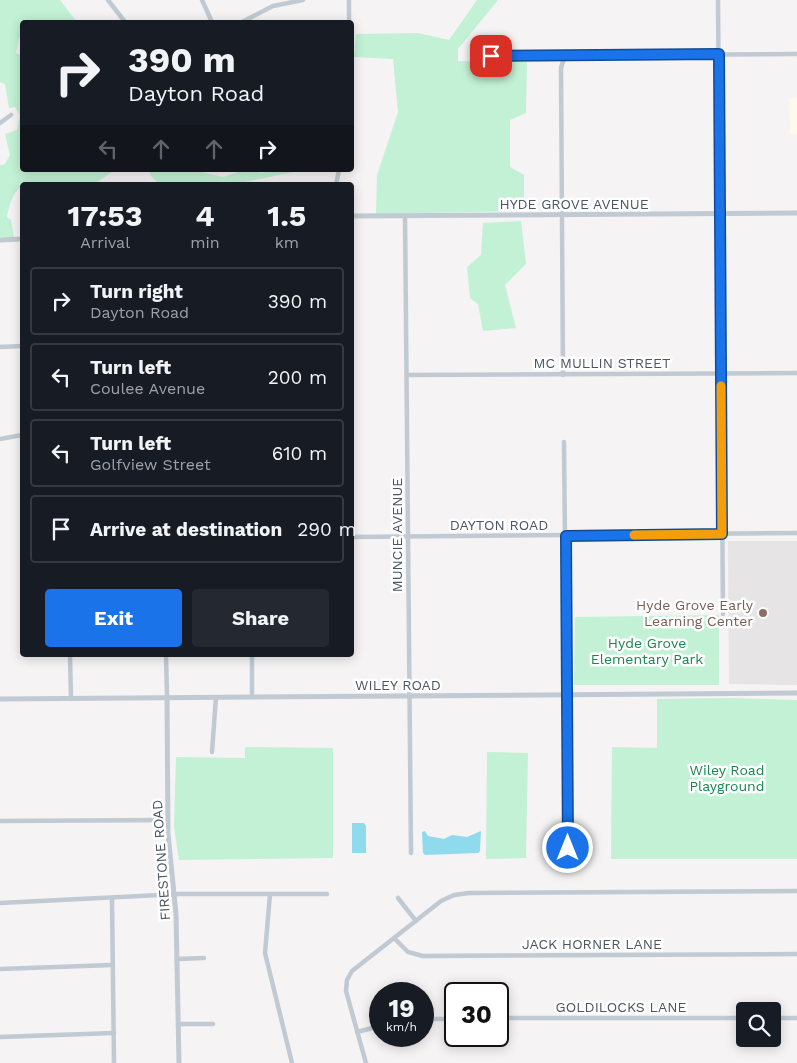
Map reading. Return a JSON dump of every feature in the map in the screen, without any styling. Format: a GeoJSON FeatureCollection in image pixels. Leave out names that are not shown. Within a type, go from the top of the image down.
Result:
{"type":"FeatureCollection","features":[{"type":"Feature","properties":{"kind":"street"},"geometry":{"type":"LineString","coordinates":[[108,0],[123,20]]}},
{"type":"Feature","properties":{"kind":"street"},"geometry":{"type":"LineString","coordinates":[[202,0],[211,20]]}},
{"type":"Feature","properties":{"kind":"street"},"geometry":{"type":"LineString","coordinates":[[273,0],[274,6]]}},
{"type":"Feature","properties":{"kind":"street"},"geometry":{"type":"LineString","coordinates":[[246,20],[274,6],[303,0]]}},
{"type":"Feature","properties":{"kind":"street"},"geometry":{"type":"LineString","coordinates":[[349,0],[349,20]]}},
{"type":"Feature","properties":{"kind":"street"},"geometry":{"type":"LineString","coordinates":[[718,0],[723,614]]}},
{"type":"Feature","properties":{"kind":"street"},"geometry":{"type":"LineString","coordinates":[[491,56],[797,54]]}},
{"type":"Feature","properties":{"kind":"street"},"geometry":{"type":"LineString","coordinates":[[563,375],[561,68],[564,55]]}},
{"type":"Feature","properties":{"kind":"street"},"geometry":{"type":"LineString","coordinates":[[0,123],[11,115]]}},
{"type":"Feature","properties":{"kind":"street","name":"HYDE GROVE AVENUE"},"geometry":{"type":"LineString","coordinates":[[354,216],[797,213]]}},
{"type":"Feature","properties":{"kind":"street","name":"MUNCIE AVENUE"},"geometry":{"type":"LineString","coordinates":[[405,216],[411,853]]}},
{"type":"Feature","properties":{"kind":"street"},"geometry":{"type":"LineString","coordinates":[[0,240],[20,239]]}},
{"type":"Feature","properties":{"kind":"street"},"geometry":{"type":"LineString","coordinates":[[0,347],[20,346]]}},
{"type":"Feature","properties":{"kind":"street","name":"MC MULLIN STREET"},"geometry":{"type":"LineString","coordinates":[[407,375],[797,373]]}},
{"type":"Feature","properties":{"kind":"street"},"geometry":{"type":"LineString","coordinates":[[0,439],[20,435]]}},
{"type":"Feature","properties":{"kind":"street"},"geometry":{"type":"LineString","coordinates":[[564,442],[568,848]]}},
{"type":"Feature","properties":{"kind":"street","name":"DAYTON ROAD"},"geometry":{"type":"LineString","coordinates":[[354,537],[797,534]]}},
{"type":"Feature","properties":{"kind":"street"},"geometry":{"type":"LineString","coordinates":[[70,657],[71,698]]}},
{"type":"Feature","properties":{"kind":"street","name":"FIRESTONE ROAD"},"geometry":{"type":"LineString","coordinates":[[166,657],[168,820],[177,958],[179,1063]]}},
{"type":"Feature","properties":{"kind":"street"},"geometry":{"type":"LineString","coordinates":[[252,657],[252,697]]}},
{"type":"Feature","properties":{"kind":"street","name":"WILEY ROAD"},"geometry":{"type":"LineString","coordinates":[[0,699],[797,693]]}},
{"type":"Feature","properties":{"kind":"street"},"geometry":{"type":"LineString","coordinates":[[212,752],[216,697]]}},
{"type":"Feature","properties":{"kind":"street"},"geometry":{"type":"LineString","coordinates":[[0,821],[168,820]]}},
{"type":"Feature","properties":{"kind":"street"},"geometry":{"type":"LineString","coordinates":[[366,1063],[346,991],[346,980],[352,971],[448,897],[461,893],[797,891]]}},
{"type":"Feature","properties":{"kind":"street"},"geometry":{"type":"LineString","coordinates":[[270,894],[266,953],[292,1063]]}},
{"type":"Feature","properties":{"kind":"street"},"geometry":{"type":"LineString","coordinates":[[0,903],[174,896],[327,894]]}},
{"type":"Feature","properties":{"kind":"street"},"geometry":{"type":"LineString","coordinates":[[398,898],[416,920]]}},
{"type":"Feature","properties":{"kind":"street"},"geometry":{"type":"LineString","coordinates":[[112,899],[114,1063]]}},
{"type":"Feature","properties":{"kind":"street","name":"JACK HORNER LANE"},"geometry":{"type":"LineString","coordinates":[[394,938],[408,952],[423,956],[797,954]]}},
{"type":"Feature","properties":{"kind":"street"},"geometry":{"type":"LineString","coordinates":[[177,958],[204,958]]}},
{"type":"Feature","properties":{"kind":"street"},"geometry":{"type":"LineString","coordinates":[[0,969],[112,965]]}},
{"type":"Feature","properties":{"kind":"street","name":"GOLDILOCKS LANE"},"geometry":{"type":"LineString","coordinates":[[509,1018],[736,1018]]}},
{"type":"Feature","properties":{"kind":"street"},"geometry":{"type":"LineString","coordinates":[[781,1018],[797,1018]]}},
{"type":"Feature","properties":{"kind":"street"},"geometry":{"type":"LineString","coordinates":[[178,1024],[213,1024]]}},
{"type":"Feature","properties":{"kind":"street"},"geometry":{"type":"LineString","coordinates":[[357,1032],[369,1029]]}},
{"type":"Feature","properties":{"kind":"street"},"geometry":{"type":"LineString","coordinates":[[0,1037],[114,1033]]}},
{"type":"Feature","properties":{"kind":"shaded area"},"geometry":{"type":"Polygon","coordinates":[[[789,98],[797,98],[797,134],[790,134],[789,98]]]}},
{"type":"Feature","properties":{"kind":"shaded area","name":"Hyde Grove Early Learning Center"},"geometry":{"type":"Polygon","coordinates":[[[728,541],[797,541],[797,685],[729,684],[728,541]]]}},
{"type":"Feature","properties":{"kind":"green space"},"geometry":{"type":"Polygon","coordinates":[[[0,0],[60,0],[75,20],[20,20],[20,37],[16,53],[20,55],[20,115],[15,107],[9,108],[5,84],[0,82],[0,0]]]}},
{"type":"Feature","properties":{"kind":"green space"},"geometry":{"type":"Polygon","coordinates":[[[477,0],[498,0],[458,49],[458,61],[527,62],[526,113],[510,120],[510,167],[524,175],[524,211],[376,214],[377,175],[398,112],[393,59],[354,57],[356,34],[418,33],[449,40],[477,0]]]}},
{"type":"Feature","properties":{"kind":"green space"},"geometry":{"type":"Polygon","coordinates":[[[20,115],[20,172],[112,172],[97,182],[20,182],[20,188],[14,194],[7,217],[11,220],[14,237],[0,237],[0,165],[5,164],[10,155],[5,134],[17,130],[20,115]]]}},
{"type":"Feature","properties":{"kind":"green space"},"geometry":{"type":"Polygon","coordinates":[[[150,172],[201,172],[223,177],[239,172],[293,172],[245,182],[157,182],[150,172]]]}},
{"type":"Feature","properties":{"kind":"green space"},"geometry":{"type":"Polygon","coordinates":[[[521,221],[526,264],[505,285],[516,328],[483,331],[478,304],[470,298],[467,267],[481,255],[483,223],[521,221]]]}},
{"type":"Feature","properties":{"kind":"green space","name":"Hyde Grove Elementary Park"},"geometry":{"type":"Polygon","coordinates":[[[719,615],[719,685],[574,685],[575,617],[719,615]]]}},
{"type":"Feature","properties":{"kind":"green space","name":"Wiley Road Playground"},"geometry":{"type":"Polygon","coordinates":[[[657,699],[797,700],[797,859],[611,859],[612,747],[657,748],[657,699]]]}},
{"type":"Feature","properties":{"kind":"green space"},"geometry":{"type":"Polygon","coordinates":[[[245,747],[333,748],[333,858],[179,860],[174,827],[176,757],[245,758],[245,747]]]}},
{"type":"Feature","properties":{"kind":"green space"},"geometry":{"type":"Polygon","coordinates":[[[487,752],[528,753],[526,858],[486,859],[487,752]]]}},
{"type":"Feature","properties":{"kind":"water"},"geometry":{"type":"Polygon","coordinates":[[[352,823],[364,823],[366,826],[366,853],[352,853],[352,823]]]}},
{"type":"Feature","properties":{"kind":"water"},"geometry":{"type":"Polygon","coordinates":[[[425,831],[428,836],[444,839],[452,835],[467,837],[481,831],[480,851],[478,853],[425,855],[423,853],[422,832],[425,831]]]}},
{"type":"Feature","properties":{"kind":"slow traffic"},"geometry":{"type":"LineString","coordinates":[[634,535],[722,534],[721,386]]}},
{"type":"Feature","properties":{"kind":"place","name":"Hyde Grove Early Learning Center"},"geometry":{"type":"Point","coordinates":[763,613]}},
{"type":"Feature","properties":{"kind":"route"},"geometry":{"type":"LineString","coordinates":[[491,56],[719,54],[722,534],[566,536],[568,848]]}}]}
